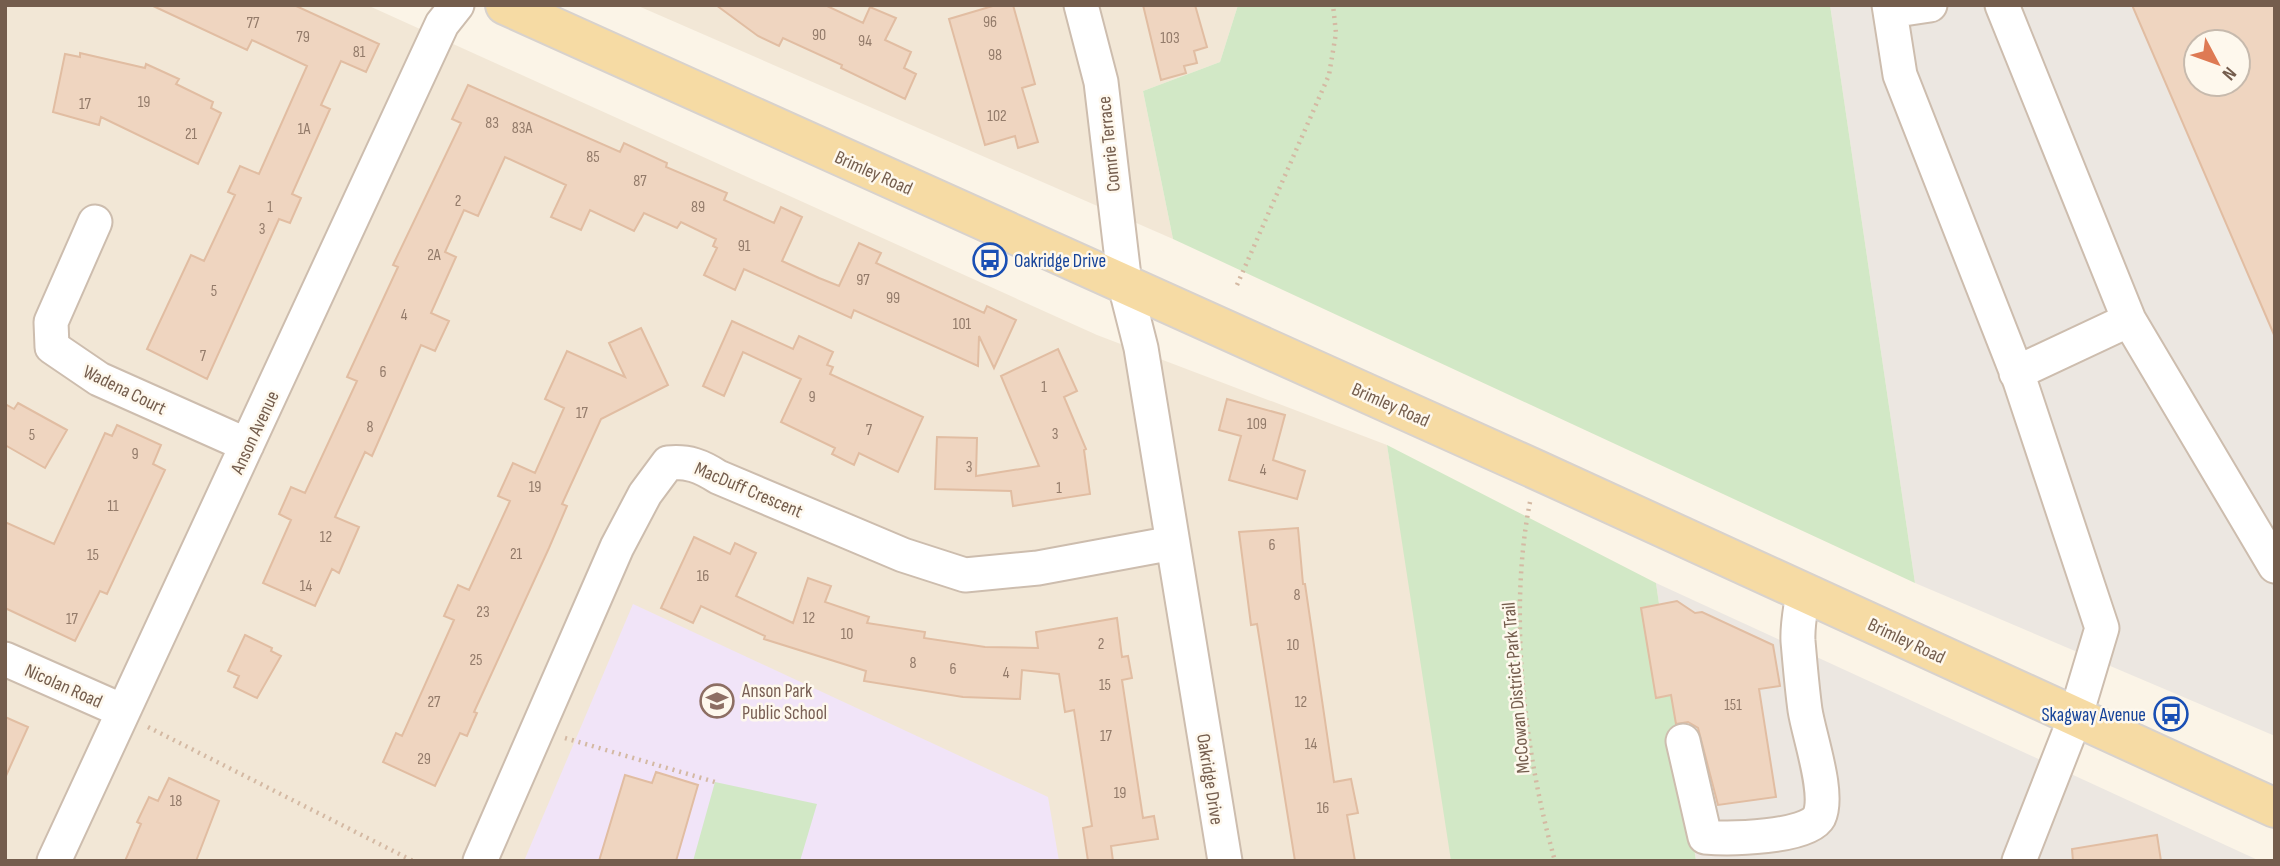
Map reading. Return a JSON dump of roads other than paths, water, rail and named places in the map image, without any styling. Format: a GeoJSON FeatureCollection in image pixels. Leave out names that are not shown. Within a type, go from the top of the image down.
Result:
{"type":"FeatureCollection","features":[{"type":"Feature","properties":{"kind":"main road","name":"Brimley Road"},"geometry":{"type":"LineString","coordinates":[[505,5],[1537,470],[2275,808]]}},
{"type":"Feature","properties":{"kind":"street","name":"Anson Avenue"},"geometry":{"type":"LineString","coordinates":[[54,861],[134,718],[247,445],[442,24],[457,5]]}},
{"type":"Feature","properties":{"kind":"street","name":"Comrie Terrace"},"geometry":{"type":"LineString","coordinates":[[1081,5],[1105,105],[1125,285]]}},
{"type":"Feature","properties":{"kind":"street"},"geometry":{"type":"LineString","coordinates":[[1930,5],[1890,8],[1900,75],[2017,373],[2102,628],[2075,718],[2019,861]]}},
{"type":"Feature","properties":{"kind":"street"},"geometry":{"type":"LineString","coordinates":[[2002,5],[2129,320],[2275,566]]}},
{"type":"Feature","properties":{"kind":"street","name":"Wadena Court"},"geometry":{"type":"LineString","coordinates":[[95,222],[51,322],[52,347],[99,379],[247,445]]}},
{"type":"Feature","properties":{"kind":"street","name":"Oakridge Drive"},"geometry":{"type":"LineString","coordinates":[[1125,285],[1142,348],[1225,861]]}},
{"type":"Feature","properties":{"kind":"street"},"geometry":{"type":"LineString","coordinates":[[2017,373],[2129,320]]}},
{"type":"Feature","properties":{"kind":"street","name":"MacDuff Crescent"},"geometry":{"type":"LineString","coordinates":[[480,861],[617,547],[645,494],[668,463],[684,462],[701,466],[903,555],[965,575],[1038,568],[1173,543]]}},
{"type":"Feature","properties":{"kind":"street"},"geometry":{"type":"LineString","coordinates":[[1682,741],[1706,837],[1721,839],[1796,832],[1814,824],[1820,815],[1822,794],[1805,709],[1798,636],[1803,592]]}},
{"type":"Feature","properties":{"kind":"street","name":"Nicolan Road"},"geometry":{"type":"LineString","coordinates":[[5,659],[134,718]]}},
{"type":"Feature","properties":{"kind":"place","name":"Oakridge Drive"},"geometry":{"type":"Point","coordinates":[990,260]}},
{"type":"Feature","properties":{"kind":"place","name":"Anson Park Public School"},"geometry":{"type":"Point","coordinates":[717,701]}},
{"type":"Feature","properties":{"kind":"place","name":"Skagway Avenue"},"geometry":{"type":"Point","coordinates":[2171,714]}}]}
